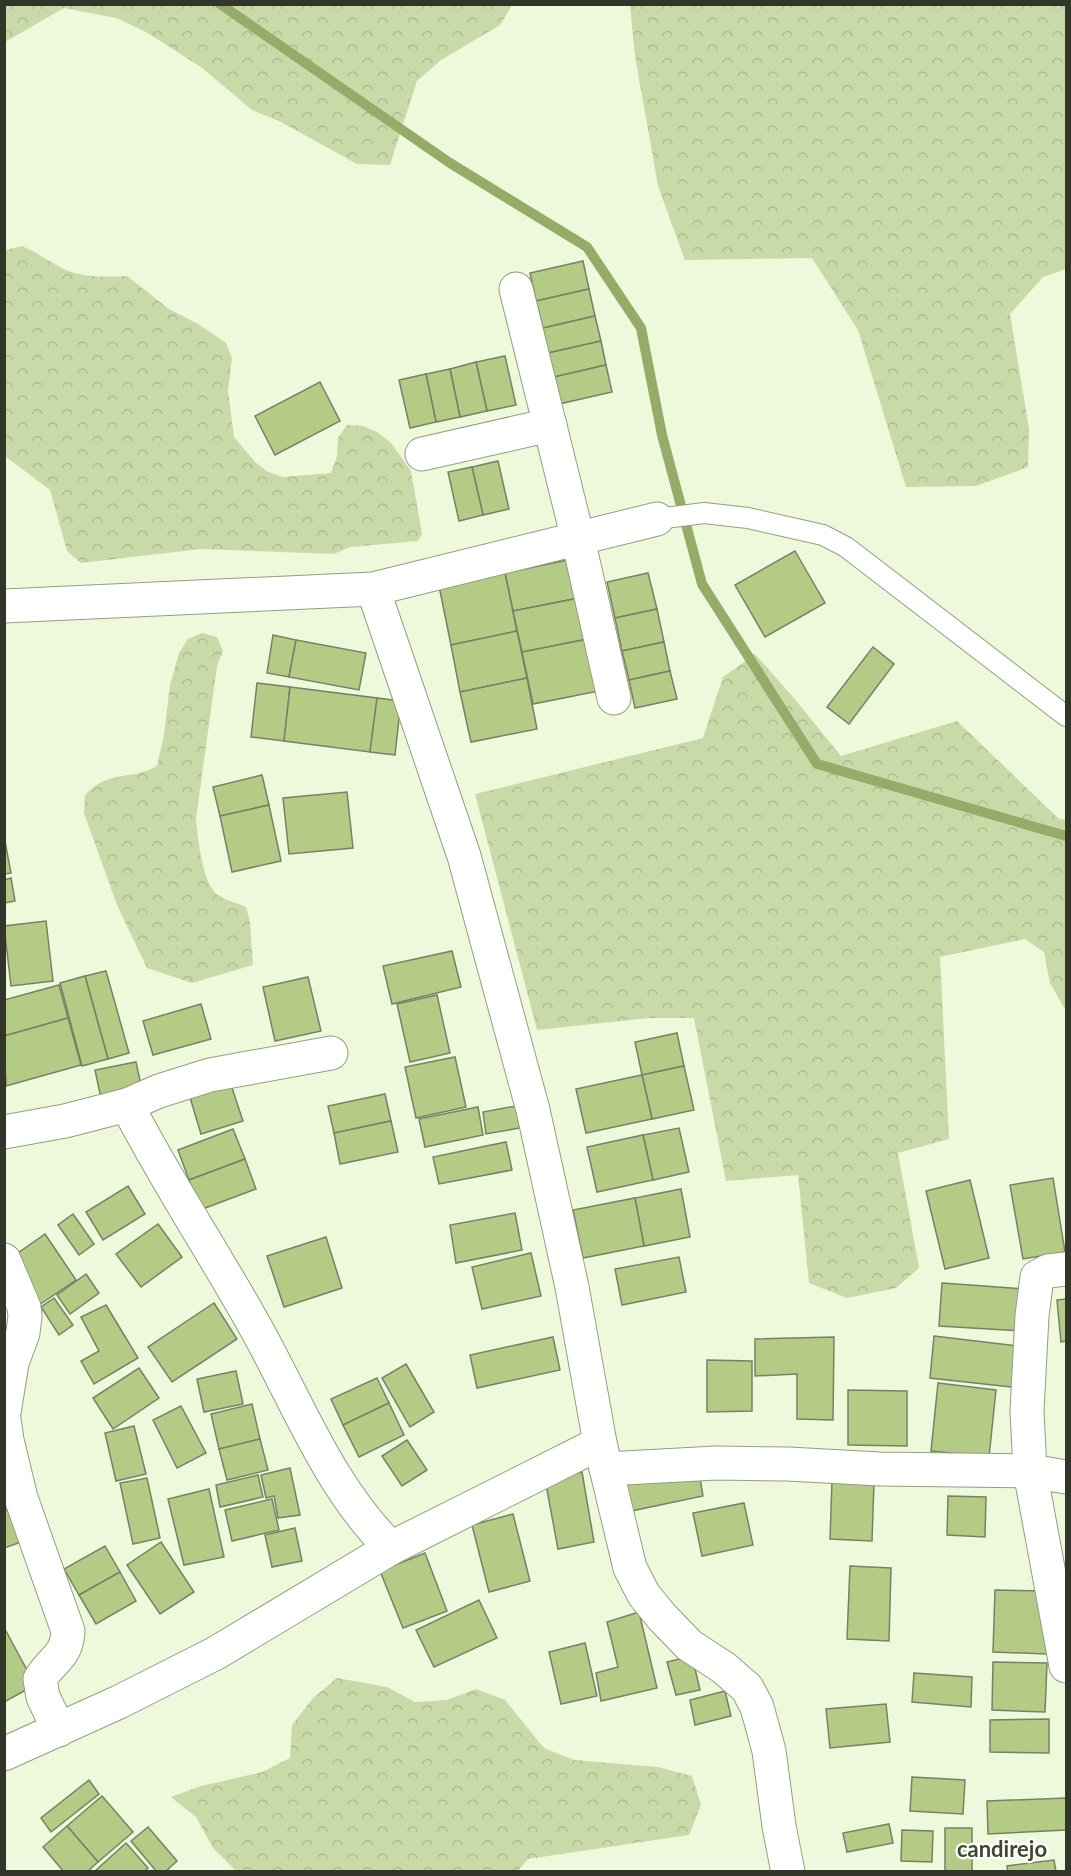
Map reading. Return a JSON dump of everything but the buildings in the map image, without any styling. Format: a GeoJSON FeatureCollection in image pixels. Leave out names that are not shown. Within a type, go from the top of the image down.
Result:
{"type":"FeatureCollection","features":[{"type":"Feature","properties":{"kind":"street"},"geometry":{"type":"LineString","coordinates":[[516,288],[578,539],[614,698]]}},
{"type":"Feature","properties":{"kind":"street"},"geometry":{"type":"LineString","coordinates":[[422,454],[550,425]]}},
{"type":"Feature","properties":{"kind":"street"},"geometry":{"type":"LineString","coordinates":[[4,606],[373,590],[657,519]]}},
{"type":"Feature","properties":{"kind":"street"},"geometry":{"type":"LineString","coordinates":[[373,590],[464,856],[530,1100],[572,1287],[603,1456],[630,1568],[644,1595],[662,1617],[689,1645],[747,1688],[758,1707],[769,1751],[788,1872]]}},
{"type":"Feature","properties":{"kind":"street"},"geometry":{"type":"LineString","coordinates":[[4,1132],[127,1105],[159,1091],[210,1075],[331,1053]]}},
{"type":"Feature","properties":{"kind":"street"},"geometry":{"type":"LineString","coordinates":[[127,1105],[153,1156],[254,1324],[331,1471],[353,1504],[391,1548]]}},
{"type":"Feature","properties":{"kind":"street"},"geometry":{"type":"LineString","coordinates":[[4,1260],[24,1307],[25,1316],[23,1333],[12,1363],[4,1413]]}},
{"type":"Feature","properties":{"kind":"street"},"geometry":{"type":"LineString","coordinates":[[1066,1269],[1048,1271],[1038,1277],[1032,1316],[1027,1411],[1030,1471],[1066,1666]]}},
{"type":"Feature","properties":{"kind":"street"},"geometry":{"type":"LineString","coordinates":[[4,1419],[21,1498],[68,1631],[65,1651],[40,1679],[43,1697],[58,1730]]}},
{"type":"Feature","properties":{"kind":"street"},"geometry":{"type":"LineString","coordinates":[[4,1754],[119,1702],[216,1653],[391,1548],[603,1456],[880,1469],[1030,1471],[1066,1476]]}},
{"type":"Feature","properties":{"kind":"lane"},"geometry":{"type":"LineString","coordinates":[[657,519],[705,513],[787,525],[823,535],[838,543],[1066,716]]}},
{"type":"Feature","properties":{"kind":"green space"},"geometry":{"type":"Polygon","coordinates":[[[5,4],[512,5],[500,25],[441,60],[417,81],[390,165],[357,164],[281,122],[252,110],[201,67],[146,32],[116,18],[64,8],[5,42],[5,4]]]}},
{"type":"Feature","properties":{"kind":"green space"},"geometry":{"type":"Polygon","coordinates":[[[630,5],[1066,5],[1066,269],[1043,277],[1010,314],[1029,429],[1028,467],[976,486],[906,487],[858,330],[812,258],[685,260],[658,186],[635,56],[630,5]]]}},
{"type":"Feature","properties":{"kind":"green space"},"geometry":{"type":"Polygon","coordinates":[[[22,246],[67,271],[84,275],[127,276],[169,309],[198,324],[226,343],[232,358],[228,391],[234,437],[255,462],[268,472],[283,477],[331,473],[337,456],[338,438],[347,425],[363,426],[377,432],[391,443],[411,471],[422,534],[418,541],[350,547],[334,554],[201,549],[81,563],[67,551],[50,490],[5,456],[5,250],[22,246]]]}},
{"type":"Feature","properties":{"kind":"green space"},"geometry":{"type":"Polygon","coordinates":[[[202,633],[217,637],[223,651],[217,666],[196,819],[200,849],[205,872],[213,890],[222,898],[246,907],[250,922],[253,965],[192,983],[147,968],[117,905],[84,813],[85,795],[103,781],[147,771],[157,766],[164,735],[170,685],[179,653],[188,639],[202,633]]]}},
{"type":"Feature","properties":{"kind":"green space"},"geometry":{"type":"Polygon","coordinates":[[[755,654],[841,756],[957,721],[1059,819],[1066,820],[1066,1011],[1050,983],[1044,952],[1025,939],[940,957],[949,1139],[898,1153],[919,1268],[896,1288],[847,1298],[809,1283],[798,1175],[726,1181],[694,1018],[649,1018],[537,1030],[475,794],[703,738],[723,677],[755,654]]]}},
{"type":"Feature","properties":{"kind":"green space"},"geometry":{"type":"Polygon","coordinates":[[[337,1678],[387,1687],[415,1702],[447,1700],[476,1689],[505,1700],[544,1748],[574,1760],[658,1767],[692,1776],[701,1805],[689,1835],[528,1859],[518,1871],[236,1871],[213,1848],[196,1817],[171,1797],[201,1786],[262,1772],[290,1758],[292,1725],[313,1698],[337,1678]]]}},
{"type":"Feature","properties":{"kind":"waterway"},"geometry":{"type":"LineString","coordinates":[[220,4],[450,163],[587,247],[641,328],[662,435],[702,584],[817,764],[1066,836]]}},
{"type":"Feature","properties":{"kind":"district","name":"candirejo"},"geometry":{"type":"Point","coordinates":[1002,1849]}}]}
